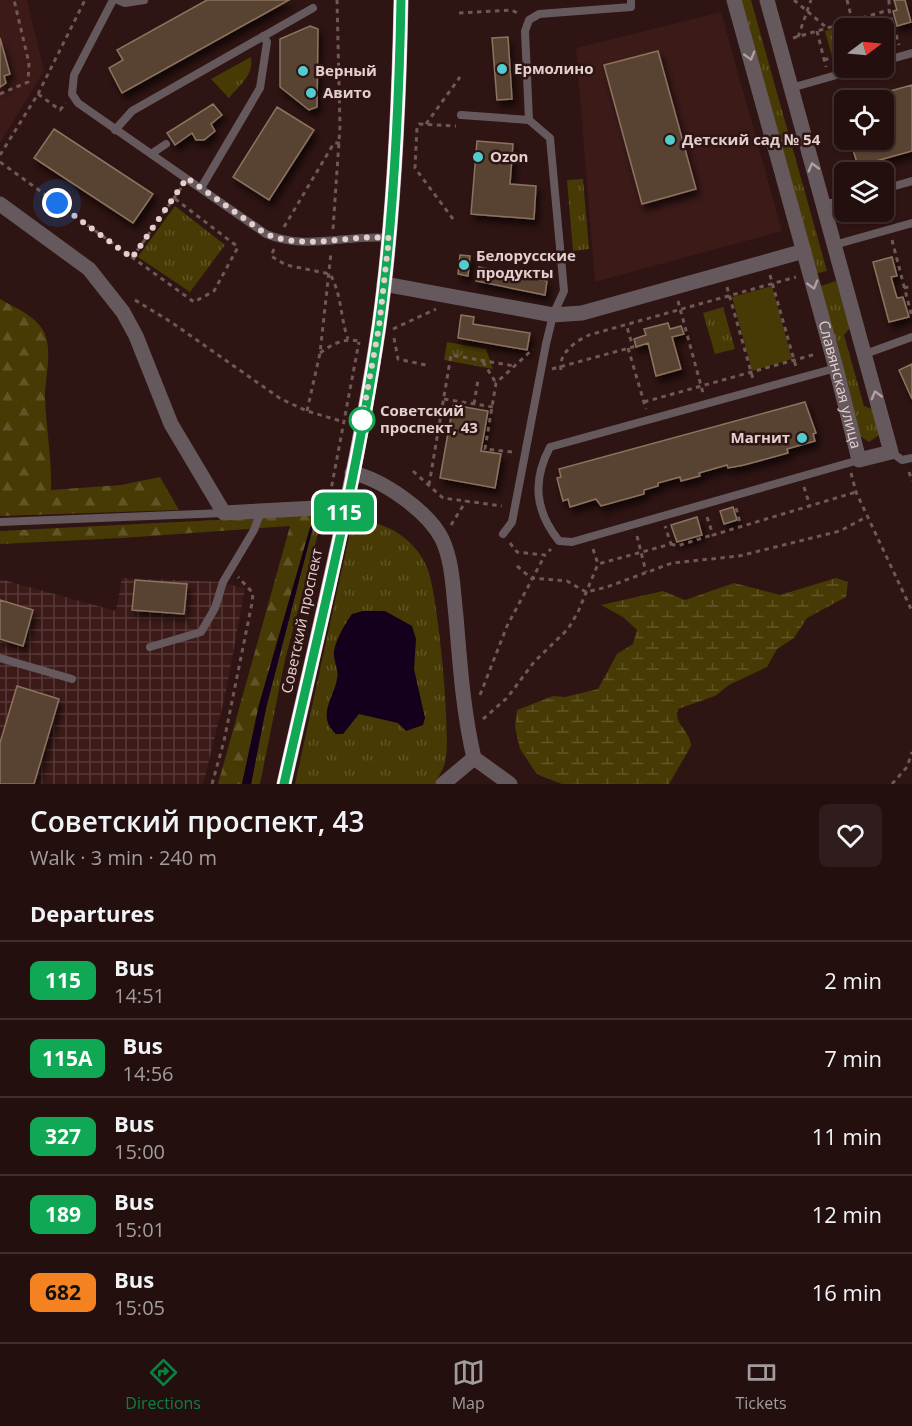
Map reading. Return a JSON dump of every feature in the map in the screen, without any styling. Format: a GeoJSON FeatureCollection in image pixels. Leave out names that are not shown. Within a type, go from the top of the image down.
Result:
{"type":"FeatureCollection","features":[{"type":"Feature","properties":{"kind":"main road","name":"Советский проспект"},"geometry":{"type":"LineString","coordinates":[[284,784],[352,473],[384,284],[396,142],[401,0]]}},
{"type":"Feature","properties":{"kind":"street","name":"Славянская улица"},"geometry":{"type":"LineString","coordinates":[[734,0],[836,368],[853,462],[891,452],[767,0]]}},
{"type":"Feature","properties":{"kind":"street"},"geometry":{"type":"LineString","coordinates":[[0,204],[89,269],[107,292],[136,336],[171,424],[224,513],[328,508],[344,512]]}},
{"type":"Feature","properties":{"kind":"street"},"geometry":{"type":"LineString","coordinates":[[384,284],[553,315],[582,313],[804,251]]}},
{"type":"Feature","properties":{"kind":"street"},"geometry":{"type":"LineString","coordinates":[[352,473],[387,486],[425,519],[442,539],[453,587],[467,727],[474,758],[510,784]]}},
{"type":"Feature","properties":{"kind":"street"},"geometry":{"type":"LineString","coordinates":[[443,784],[474,758]]}},
{"type":"Feature","properties":{"kind":"lane"},"geometry":{"type":"LineString","coordinates":[[113,0],[74,75],[72,94],[78,103],[266,234],[277,239],[332,243],[372,236],[389,238]]}},
{"type":"Feature","properties":{"kind":"lane"},"geometry":{"type":"LineString","coordinates":[[118,0],[125,3],[144,0]]}},
{"type":"Feature","properties":{"kind":"lane"},"geometry":{"type":"LineString","coordinates":[[529,120],[525,30],[529,20],[539,14],[631,7],[631,0]]}},
{"type":"Feature","properties":{"kind":"lane"},"geometry":{"type":"LineString","coordinates":[[115,130],[132,111],[313,8]]}},
{"type":"Feature","properties":{"kind":"lane"},"geometry":{"type":"LineString","coordinates":[[201,188],[260,88],[267,42],[263,36]]}},
{"type":"Feature","properties":{"kind":"lane"},"geometry":{"type":"LineString","coordinates":[[894,58],[912,53]]}},
{"type":"Feature","properties":{"kind":"lane"},"geometry":{"type":"LineString","coordinates":[[791,88],[834,76]]}},
{"type":"Feature","properties":{"kind":"lane"},"geometry":{"type":"LineString","coordinates":[[461,115],[529,120],[550,138],[564,275],[564,291],[553,315],[540,372],[512,522],[503,534]]}},
{"type":"Feature","properties":{"kind":"lane"},"geometry":{"type":"LineString","coordinates":[[151,154],[166,144]]}},
{"type":"Feature","properties":{"kind":"lane"},"geometry":{"type":"LineString","coordinates":[[894,186],[912,181]]}},
{"type":"Feature","properties":{"kind":"lane"},"geometry":{"type":"LineString","coordinates":[[823,205],[834,202]]}},
{"type":"Feature","properties":{"kind":"lane"},"geometry":{"type":"LineString","coordinates":[[834,245],[912,223]]}},
{"type":"Feature","properties":{"kind":"lane"},"geometry":{"type":"LineString","coordinates":[[865,354],[912,337]]}},
{"type":"Feature","properties":{"kind":"lane"},"geometry":{"type":"LineString","coordinates":[[836,368],[550,447],[540,465],[537,494],[547,526],[559,541],[572,542],[853,462]]}},
{"type":"Feature","properties":{"kind":"lane"},"geometry":{"type":"LineString","coordinates":[[891,452],[902,460],[912,458]]}},
{"type":"Feature","properties":{"kind":"lane"},"geometry":{"type":"LineString","coordinates":[[150,647],[201,632],[262,510]]}},
{"type":"Feature","properties":{"kind":"lane"},"geometry":{"type":"LineString","coordinates":[[0,522],[224,513]]}},
{"type":"Feature","properties":{"kind":"lane"},"geometry":{"type":"LineString","coordinates":[[0,658],[72,679]]}},
{"type":"Feature","properties":{"kind":"path"},"geometry":{"type":"LineString","coordinates":[[0,94],[28,82],[29,63],[14,0]]}},
{"type":"Feature","properties":{"kind":"path"},"geometry":{"type":"LineString","coordinates":[[0,155],[38,94],[85,0]]}},
{"type":"Feature","properties":{"kind":"path"},"geometry":{"type":"LineString","coordinates":[[307,411],[320,353],[330,273],[340,143],[340,45],[337,0]]}},
{"type":"Feature","properties":{"kind":"path"},"geometry":{"type":"LineString","coordinates":[[794,0],[828,28]]}},
{"type":"Feature","properties":{"kind":"path"},"geometry":{"type":"LineString","coordinates":[[798,37],[811,0]]}},
{"type":"Feature","properties":{"kind":"path"},"geometry":{"type":"LineString","coordinates":[[847,0],[851,18]]}},
{"type":"Feature","properties":{"kind":"path"},"geometry":{"type":"LineString","coordinates":[[889,0],[889,10],[902,56]]}},
{"type":"Feature","properties":{"kind":"path"},"geometry":{"type":"LineString","coordinates":[[459,13],[512,10],[529,20]]}},
{"type":"Feature","properties":{"kind":"path"},"geometry":{"type":"LineString","coordinates":[[864,18],[889,10]]}},
{"type":"Feature","properties":{"kind":"path"},"geometry":{"type":"LineString","coordinates":[[791,39],[834,26]]}},
{"type":"Feature","properties":{"kind":"path"},"geometry":{"type":"LineString","coordinates":[[817,31],[829,77]]}},
{"type":"Feature","properties":{"kind":"path"},"geometry":{"type":"LineString","coordinates":[[824,60],[834,57]]}},
{"type":"Feature","properties":{"kind":"path"},"geometry":{"type":"LineString","coordinates":[[426,124],[460,77]]}},
{"type":"Feature","properties":{"kind":"path"},"geometry":{"type":"LineString","coordinates":[[38,94],[60,110],[72,94]]}},
{"type":"Feature","properties":{"kind":"path"},"geometry":{"type":"LineString","coordinates":[[453,219],[415,168],[417,128],[419,124],[460,127]]}},
{"type":"Feature","properties":{"kind":"path"},"geometry":{"type":"LineString","coordinates":[[330,273],[286,265],[271,256],[277,239],[334,143],[340,143]]}},
{"type":"Feature","properties":{"kind":"path"},"geometry":{"type":"LineString","coordinates":[[0,162],[194,302],[214,291],[238,247],[174,198]]}},
{"type":"Feature","properties":{"kind":"path"},"geometry":{"type":"LineString","coordinates":[[132,258],[187,178]]}},
{"type":"Feature","properties":{"kind":"path"},"geometry":{"type":"LineString","coordinates":[[889,230],[912,317]]}},
{"type":"Feature","properties":{"kind":"path"},"geometry":{"type":"LineString","coordinates":[[767,262],[799,378]]}},
{"type":"Feature","properties":{"kind":"path"},"geometry":{"type":"LineString","coordinates":[[330,273],[339,289],[344,327],[348,339]]}},
{"type":"Feature","properties":{"kind":"path"},"geometry":{"type":"LineString","coordinates":[[723,274],[756,390]]}},
{"type":"Feature","properties":{"kind":"path"},"geometry":{"type":"LineString","coordinates":[[560,369],[570,346],[578,340],[626,324],[796,277]]}},
{"type":"Feature","properties":{"kind":"path"},"geometry":{"type":"LineString","coordinates":[[904,288],[912,286]]}},
{"type":"Feature","properties":{"kind":"path"},"geometry":{"type":"LineString","coordinates":[[674,287],[706,404]]}},
{"type":"Feature","properties":{"kind":"path"},"geometry":{"type":"LineString","coordinates":[[107,292],[138,301],[281,399],[307,411],[344,422]]}},
{"type":"Feature","properties":{"kind":"path"},"geometry":{"type":"LineString","coordinates":[[430,366],[398,359],[392,329],[441,307]]}},
{"type":"Feature","properties":{"kind":"path"},"geometry":{"type":"LineString","coordinates":[[540,372],[560,369],[633,346],[626,324]]}},
{"type":"Feature","properties":{"kind":"path"},"geometry":{"type":"LineString","coordinates":[[328,508],[361,333]]}},
{"type":"Feature","properties":{"kind":"path"},"geometry":{"type":"LineString","coordinates":[[320,353],[335,343],[348,339],[359,342]]}},
{"type":"Feature","properties":{"kind":"path"},"geometry":{"type":"LineString","coordinates":[[532,359],[534,342]]}},
{"type":"Feature","properties":{"kind":"path"},"geometry":{"type":"LineString","coordinates":[[628,348],[649,420]]}},
{"type":"Feature","properties":{"kind":"path"},"geometry":{"type":"LineString","coordinates":[[496,383],[533,349]]}},
{"type":"Feature","properties":{"kind":"path"},"geometry":{"type":"LineString","coordinates":[[644,402],[818,354]]}},
{"type":"Feature","properties":{"kind":"path"},"geometry":{"type":"LineString","coordinates":[[429,485],[451,355],[514,366]]}},
{"type":"Feature","properties":{"kind":"path"},"geometry":{"type":"LineString","coordinates":[[483,361],[496,383],[485,449],[514,453],[516,442]]}},
{"type":"Feature","properties":{"kind":"path"},"geometry":{"type":"LineString","coordinates":[[474,404],[478,380]]}},
{"type":"Feature","properties":{"kind":"path"},"geometry":{"type":"LineString","coordinates":[[444,399],[493,407]]}},
{"type":"Feature","properties":{"kind":"path"},"geometry":{"type":"LineString","coordinates":[[853,462],[856,492],[912,611]]}},
{"type":"Feature","properties":{"kind":"path"},"geometry":{"type":"LineString","coordinates":[[413,471],[443,498],[504,507],[506,496]]}},
{"type":"Feature","properties":{"kind":"path"},"geometry":{"type":"LineString","coordinates":[[598,564],[670,544],[677,546],[856,492]]}},
{"type":"Feature","properties":{"kind":"path"},"geometry":{"type":"LineString","coordinates":[[442,539],[466,501]]}},
{"type":"Feature","properties":{"kind":"path"},"geometry":{"type":"LineString","coordinates":[[703,504],[713,535]]}},
{"type":"Feature","properties":{"kind":"path"},"geometry":{"type":"LineString","coordinates":[[662,515],[670,544]]}},
{"type":"Feature","properties":{"kind":"path"},"geometry":{"type":"LineString","coordinates":[[517,566],[531,578],[567,581],[585,592],[607,587],[672,562],[739,556],[840,531],[868,516]]}},
{"type":"Feature","properties":{"kind":"path"},"geometry":{"type":"LineString","coordinates":[[503,534],[517,552],[545,555]]}},
{"type":"Feature","properties":{"kind":"path"},"geometry":{"type":"LineString","coordinates":[[467,727],[507,698],[534,662],[568,629],[578,612],[598,564],[589,537]]}},
{"type":"Feature","properties":{"kind":"path"},"geometry":{"type":"LineString","coordinates":[[467,727],[507,626],[545,555],[559,541]]}},
{"type":"Feature","properties":{"kind":"path"},"geometry":{"type":"LineString","coordinates":[[641,552],[646,572]]}},
{"type":"Feature","properties":{"kind":"path"},"geometry":{"type":"LineString","coordinates":[[212,784],[224,741],[253,592],[230,570]]}},
{"type":"Feature","properties":{"kind":"path"},"geometry":{"type":"LineString","coordinates":[[892,784],[907,767],[912,752]]}},
{"type":"Feature","properties":{"kind":"shaded area"},"geometry":{"type":"Polygon","coordinates":[[[0,0],[27,0],[44,71],[0,143],[0,0]]]}},
{"type":"Feature","properties":{"kind":"shaded area","name":"Детский сад № 54"},"geometry":{"type":"Polygon","coordinates":[[[721,12],[782,231],[595,282],[576,48],[721,12]]]}},
{"type":"Feature","properties":{"kind":"shaded area"},"geometry":{"type":"Polygon","coordinates":[[[316,515],[266,708],[251,784],[242,784],[259,705],[310,528],[316,515]]]}},
{"type":"Feature","properties":{"kind":"shaded area"},"geometry":{"type":"Polygon","coordinates":[[[122,578],[223,582],[245,589],[225,696],[203,784],[0,784],[0,579],[116,611],[122,578]]]}},
{"type":"Feature","properties":{"kind":"shaded area"},"geometry":{"type":"Polygon","coordinates":[[[363,611],[385,611],[412,626],[416,639],[414,669],[425,718],[423,725],[406,731],[398,723],[359,714],[343,734],[336,734],[330,727],[327,714],[337,676],[335,646],[352,614],[363,611]]]}},
{"type":"Feature","properties":{"kind":"green space"},"geometry":{"type":"Polygon","coordinates":[[[738,0],[751,0],[827,271],[814,274],[738,0]]]}},
{"type":"Feature","properties":{"kind":"green space"},"geometry":{"type":"Polygon","coordinates":[[[834,29],[834,55],[832,56],[825,31],[834,29]]]}},
{"type":"Feature","properties":{"kind":"green space"},"geometry":{"type":"Polygon","coordinates":[[[251,57],[248,74],[229,98],[211,79],[251,57]]]}},
{"type":"Feature","properties":{"kind":"green space"},"geometry":{"type":"Polygon","coordinates":[[[583,179],[589,249],[573,251],[567,180],[583,179]]]}},
{"type":"Feature","properties":{"kind":"green space"},"geometry":{"type":"Polygon","coordinates":[[[175,206],[225,245],[190,292],[138,257],[175,206]]]}},
{"type":"Feature","properties":{"kind":"green space"},"geometry":{"type":"Polygon","coordinates":[[[836,281],[850,328],[844,335],[864,406],[874,410],[879,435],[869,442],[860,436],[818,287],[836,281]]]}},
{"type":"Feature","properties":{"kind":"green space"},"geometry":{"type":"Polygon","coordinates":[[[772,286],[792,359],[752,371],[732,297],[772,286]]]}},
{"type":"Feature","properties":{"kind":"green space"},"geometry":{"type":"Polygon","coordinates":[[[0,299],[36,321],[47,339],[45,397],[51,490],[121,485],[160,477],[179,510],[0,516],[0,299]]]}},
{"type":"Feature","properties":{"kind":"green space"},"geometry":{"type":"Polygon","coordinates":[[[723,307],[735,349],[715,354],[703,313],[723,307]]]}},
{"type":"Feature","properties":{"kind":"green space"},"geometry":{"type":"Polygon","coordinates":[[[447,342],[486,349],[493,369],[444,360],[447,342]]]}},
{"type":"Feature","properties":{"kind":"green space"},"geometry":{"type":"Polygon","coordinates":[[[316,515],[322,518],[285,660],[260,784],[251,784],[266,708],[316,515]]]}},
{"type":"Feature","properties":{"kind":"green space"},"geometry":{"type":"Polygon","coordinates":[[[316,515],[310,528],[259,705],[242,784],[218,784],[290,526],[0,544],[0,531],[316,515]]]}},
{"type":"Feature","properties":{"kind":"green space"},"geometry":{"type":"Polygon","coordinates":[[[361,521],[382,525],[401,535],[417,551],[428,570],[440,636],[447,726],[445,763],[435,784],[295,784],[350,532],[361,521]]]}},
{"type":"Feature","properties":{"kind":"green space"},"geometry":{"type":"Polygon","coordinates":[[[836,578],[848,582],[846,597],[807,618],[794,638],[777,649],[767,667],[729,685],[715,696],[678,709],[678,719],[691,746],[669,784],[562,784],[536,773],[520,749],[515,727],[517,710],[553,696],[565,697],[598,689],[617,654],[633,644],[637,630],[623,617],[601,605],[663,591],[685,600],[734,583],[780,595],[836,578]]]}},
{"type":"Feature","properties":{"kind":"building"},"geometry":{"type":"Polygon","coordinates":[[[207,0],[289,0],[122,93],[109,68],[123,60],[117,50],[207,0]]]}},
{"type":"Feature","properties":{"kind":"building"},"geometry":{"type":"Polygon","coordinates":[[[894,0],[905,0],[911,22],[897,26],[893,11],[897,10],[894,0]]]}},
{"type":"Feature","properties":{"kind":"building"},"geometry":{"type":"Polygon","coordinates":[[[310,26],[318,29],[317,107],[309,110],[280,87],[280,39],[310,26]]]}},
{"type":"Feature","properties":{"kind":"building","name":"Ермолино"},"geometry":{"type":"Polygon","coordinates":[[[508,37],[512,99],[497,100],[492,38],[508,37]]]}},
{"type":"Feature","properties":{"kind":"building"},"geometry":{"type":"Polygon","coordinates":[[[0,38],[10,74],[4,76],[6,83],[0,87],[0,38]]]}},
{"type":"Feature","properties":{"kind":"building"},"geometry":{"type":"Polygon","coordinates":[[[658,51],[696,189],[642,204],[604,65],[658,51]]]}},
{"type":"Feature","properties":{"kind":"building"},"geometry":{"type":"Polygon","coordinates":[[[912,85],[912,151],[872,162],[857,162],[853,150],[894,150],[894,90],[912,85]]]}},
{"type":"Feature","properties":{"kind":"building"},"geometry":{"type":"Polygon","coordinates":[[[213,104],[222,115],[211,124],[215,131],[204,140],[196,140],[192,133],[175,145],[167,133],[213,104]]]}},
{"type":"Feature","properties":{"kind":"building"},"geometry":{"type":"Polygon","coordinates":[[[277,107],[314,130],[269,200],[233,177],[277,107]]]}},
{"type":"Feature","properties":{"kind":"building"},"geometry":{"type":"Polygon","coordinates":[[[277,107],[314,130],[269,200],[233,177],[277,107]]]}},
{"type":"Feature","properties":{"kind":"building"},"geometry":{"type":"Polygon","coordinates":[[[54,129],[153,194],[133,223],[34,158],[54,129]]]}},
{"type":"Feature","properties":{"kind":"building"},"geometry":{"type":"Polygon","coordinates":[[[477,141],[513,144],[510,184],[536,186],[534,219],[471,214],[477,141]]]}},
{"type":"Feature","properties":{"kind":"building","name":"Белорусские продукты"},"geometry":{"type":"Polygon","coordinates":[[[460,255],[470,256],[468,276],[458,274],[460,255]]]}},
{"type":"Feature","properties":{"kind":"building"},"geometry":{"type":"Polygon","coordinates":[[[892,257],[897,276],[891,277],[897,298],[903,297],[909,317],[889,322],[873,262],[892,257]]]}},
{"type":"Feature","properties":{"kind":"building"},"geometry":{"type":"Polygon","coordinates":[[[479,267],[547,281],[545,295],[476,281],[479,267]]]}},
{"type":"Feature","properties":{"kind":"building"},"geometry":{"type":"Polygon","coordinates":[[[461,315],[474,317],[473,324],[530,333],[527,350],[458,338],[461,315]]]}},
{"type":"Feature","properties":{"kind":"building"},"geometry":{"type":"Polygon","coordinates":[[[668,323],[670,329],[681,326],[684,334],[672,337],[681,369],[656,376],[648,343],[636,347],[634,339],[646,335],[644,329],[668,323]]]}},
{"type":"Feature","properties":{"kind":"building"},"geometry":{"type":"Polygon","coordinates":[[[912,364],[912,399],[899,370],[912,364]]]}},
{"type":"Feature","properties":{"kind":"building"},"geometry":{"type":"Polygon","coordinates":[[[805,402],[816,433],[813,434],[815,441],[787,449],[788,453],[744,465],[728,468],[727,465],[681,481],[680,477],[658,483],[658,486],[644,490],[644,494],[601,506],[596,499],[570,507],[568,499],[563,501],[557,478],[561,477],[559,469],[805,402]]]}},
{"type":"Feature","properties":{"kind":"building"},"geometry":{"type":"Polygon","coordinates":[[[453,405],[488,411],[481,451],[501,454],[495,488],[440,478],[453,405]]]}},
{"type":"Feature","properties":{"kind":"building"},"geometry":{"type":"Polygon","coordinates":[[[733,507],[737,520],[724,524],[720,511],[733,507]]]}},
{"type":"Feature","properties":{"kind":"building"},"geometry":{"type":"Polygon","coordinates":[[[697,517],[702,535],[677,542],[671,525],[697,517]]]}},
{"type":"Feature","properties":{"kind":"building"},"geometry":{"type":"Polygon","coordinates":[[[135,580],[187,584],[184,614],[132,610],[135,580]]]}},
{"type":"Feature","properties":{"kind":"building"},"geometry":{"type":"Polygon","coordinates":[[[0,600],[33,610],[23,646],[0,639],[0,600]]]}},
{"type":"Feature","properties":{"kind":"building"},"geometry":{"type":"Polygon","coordinates":[[[17,686],[59,699],[34,784],[0,784],[0,743],[17,686]]]}},
{"type":"Feature","properties":{"kind":"bus line","name":"115"},"geometry":{"type":"LineString","coordinates":[[284,784],[348,492],[379,327],[389,238],[396,142],[401,0]]}},
{"type":"Feature","properties":{"kind":"place","name":"Ермолино"},"geometry":{"type":"Point","coordinates":[502,69]}},
{"type":"Feature","properties":{"kind":"place","name":"Верный"},"geometry":{"type":"Point","coordinates":[303,71]}},
{"type":"Feature","properties":{"kind":"place","name":"Авито"},"geometry":{"type":"Point","coordinates":[311,93]}},
{"type":"Feature","properties":{"kind":"place","name":"Детский сад № 54"},"geometry":{"type":"Point","coordinates":[670,140]}},
{"type":"Feature","properties":{"kind":"place","name":"Ozon"},"geometry":{"type":"Point","coordinates":[478,157]}},
{"type":"Feature","properties":{"kind":"place","name":"Белорусские продукты"},"geometry":{"type":"Point","coordinates":[464,265]}},
{"type":"Feature","properties":{"kind":"place","name":"Советский проспект, 43"},"geometry":{"type":"Point","coordinates":[362,420]}},
{"type":"Feature","properties":{"kind":"place","name":"Магнит"},"geometry":{"type":"Point","coordinates":[802,438]}},
{"type":"Feature","properties":{"kind":"route"},"geometry":{"type":"LineString","coordinates":[[57,203],[132,258],[187,178],[266,234],[277,239],[332,243],[372,236],[389,238],[379,327],[362,420]]}}]}
